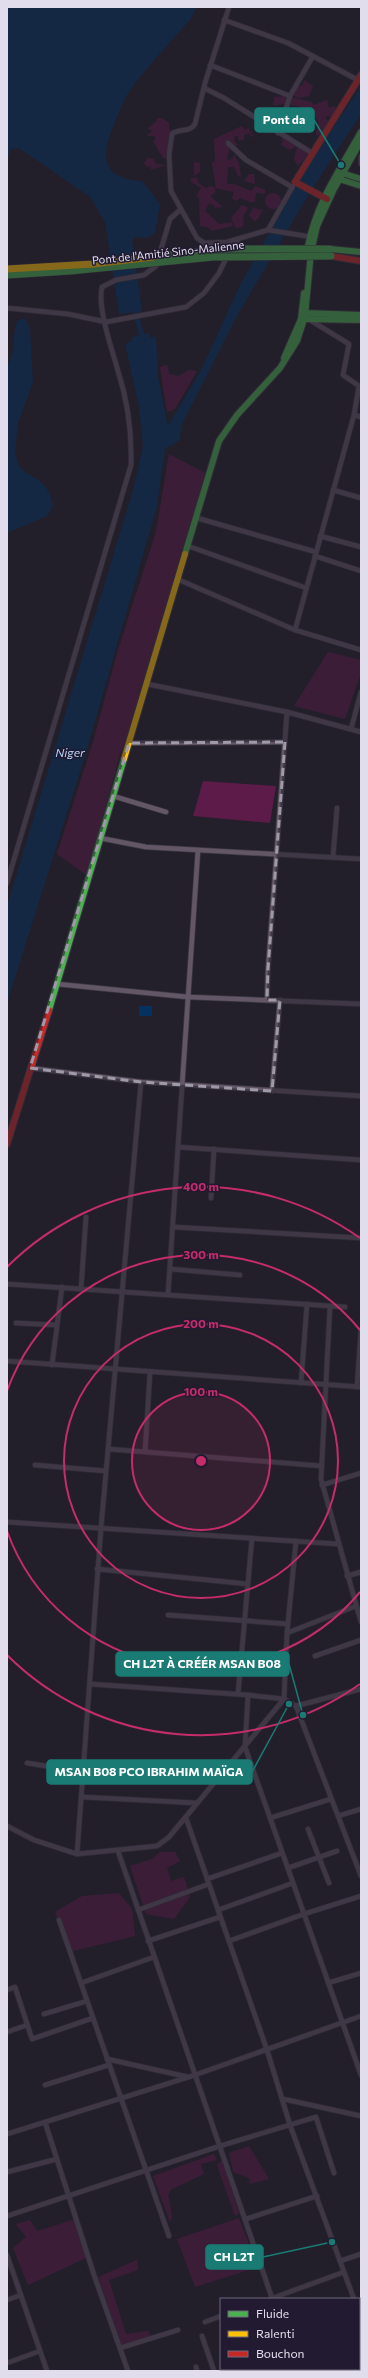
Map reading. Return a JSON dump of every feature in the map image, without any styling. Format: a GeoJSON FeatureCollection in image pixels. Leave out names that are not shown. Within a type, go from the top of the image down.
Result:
{"type":"FeatureCollection","features":[{"type":"Feature","properties":{"kind":"main road"},"geometry":{"type":"LineString","coordinates":[[327,199],[295,184],[312,153],[360,77]]}},
{"type":"Feature","properties":{"kind":"main road"},"geometry":{"type":"LineString","coordinates":[[7,1144],[57,984],[177,579],[223,434],[267,384],[285,355],[305,317],[312,236],[327,199],[361,132]]}},
{"type":"Feature","properties":{"kind":"main road"},"geometry":{"type":"LineString","coordinates":[[340,175],[361,141]]}},
{"type":"Feature","properties":{"kind":"main road"},"geometry":{"type":"LineString","coordinates":[[340,175],[361,179]]}},
{"type":"Feature","properties":{"kind":"main road"},"geometry":{"type":"LineString","coordinates":[[340,175],[361,186]]}},
{"type":"Feature","properties":{"kind":"main road","name":"Pont de l'Amitié Sino-Malienne"},"geometry":{"type":"LineString","coordinates":[[7,269],[93,264],[221,249],[331,253]]}},
{"type":"Feature","properties":{"kind":"main road"},"geometry":{"type":"LineString","coordinates":[[331,253],[361,252]]}},
{"type":"Feature","properties":{"kind":"main road"},"geometry":{"type":"LineString","coordinates":[[331,253],[361,261]]}},
{"type":"Feature","properties":{"kind":"main road","name":"Pont de l'Amitié Sino-Malienne"},"geometry":{"type":"LineString","coordinates":[[7,275],[84,271],[174,260],[235,256],[331,253]]}},
{"type":"Feature","properties":{"kind":"main road"},"geometry":{"type":"LineString","coordinates":[[305,317],[361,315]]}},
{"type":"Feature","properties":{"kind":"main road"},"geometry":{"type":"LineString","coordinates":[[305,317],[361,320]]}},
{"type":"Feature","properties":{"kind":"street"},"geometry":{"type":"LineString","coordinates":[[229,7],[210,66],[194,127],[172,134],[169,154],[169,184],[180,209],[197,238],[204,242],[227,242],[270,230],[312,236]]}},
{"type":"Feature","properties":{"kind":"street"},"geometry":{"type":"LineString","coordinates":[[224,20],[278,39],[360,77]]}},
{"type":"Feature","properties":{"kind":"street"},"geometry":{"type":"LineString","coordinates":[[278,133],[290,96],[313,56]]}},
{"type":"Feature","properties":{"kind":"street"},"geometry":{"type":"LineString","coordinates":[[210,66],[290,96]]}},
{"type":"Feature","properties":{"kind":"street"},"geometry":{"type":"LineString","coordinates":[[204,88],[224,98],[312,153]]}},
{"type":"Feature","properties":{"kind":"street"},"geometry":{"type":"LineString","coordinates":[[228,143],[246,160],[295,184],[270,230]]}},
{"type":"Feature","properties":{"kind":"street"},"geometry":{"type":"LineString","coordinates":[[361,157],[361,164]]}},
{"type":"Feature","properties":{"kind":"street"},"geometry":{"type":"LineString","coordinates":[[7,883],[131,465],[130,419],[119,372],[107,336],[106,322],[100,296],[102,287],[116,280],[144,275],[156,266],[170,219],[180,209]]}},
{"type":"Feature","properties":{"kind":"street"},"geometry":{"type":"LineString","coordinates":[[7,308],[68,314],[106,322],[186,307],[197,301],[216,278],[232,246],[239,238]]}},
{"type":"Feature","properties":{"kind":"street"},"geometry":{"type":"LineString","coordinates":[[295,630],[354,415],[359,386],[343,375],[349,344],[305,317]]}},
{"type":"Feature","properties":{"kind":"street"},"geometry":{"type":"LineString","coordinates":[[354,415],[361,417]]}},
{"type":"Feature","properties":{"kind":"street"},"geometry":{"type":"LineString","coordinates":[[333,490],[361,498]]}},
{"type":"Feature","properties":{"kind":"street"},"geometry":{"type":"LineString","coordinates":[[197,518],[315,554],[361,571]]}},
{"type":"Feature","properties":{"kind":"street"},"geometry":{"type":"LineString","coordinates":[[320,536],[361,547]]}},
{"type":"Feature","properties":{"kind":"street"},"geometry":{"type":"LineString","coordinates":[[188,546],[306,588]]}},
{"type":"Feature","properties":{"kind":"street"},"geometry":{"type":"LineString","coordinates":[[177,579],[295,630],[361,650]]}},
{"type":"Feature","properties":{"kind":"street"},"geometry":{"type":"LineString","coordinates":[[146,684],[287,712],[361,732]]}},
{"type":"Feature","properties":{"kind":"street"},"geometry":{"type":"LineString","coordinates":[[351,729],[361,692]]}},
{"type":"Feature","properties":{"kind":"street"},"geometry":{"type":"LineString","coordinates":[[267,1000],[287,712]]}},
{"type":"Feature","properties":{"kind":"street"},"geometry":{"type":"LineString","coordinates":[[129,743],[285,742]]}},
{"type":"Feature","properties":{"kind":"street"},"geometry":{"type":"LineString","coordinates":[[113,796],[166,812]]}},
{"type":"Feature","properties":{"kind":"street"},"geometry":{"type":"LineString","coordinates":[[333,857],[336,808]]}},
{"type":"Feature","properties":{"kind":"street"},"geometry":{"type":"LineString","coordinates":[[100,838],[146,847],[361,859]]}},
{"type":"Feature","properties":{"kind":"street"},"geometry":{"type":"LineString","coordinates":[[168,1295],[198,850]]}},
{"type":"Feature","properties":{"kind":"street"},"geometry":{"type":"LineString","coordinates":[[57,984],[188,997],[361,1004]]}},
{"type":"Feature","properties":{"kind":"street"},"geometry":{"type":"LineString","coordinates":[[272,1090],[280,1000]]}},
{"type":"Feature","properties":{"kind":"street"},"geometry":{"type":"LineString","coordinates":[[30,1068],[141,1082],[361,1096]]}},
{"type":"Feature","properties":{"kind":"street"},"geometry":{"type":"LineString","coordinates":[[77,1854],[101,1528],[141,1082]]}},
{"type":"Feature","properties":{"kind":"street"},"geometry":{"type":"LineString","coordinates":[[178,1146],[361,1160]]}},
{"type":"Feature","properties":{"kind":"street"},"geometry":{"type":"LineString","coordinates":[[211,1198],[214,1149]]}},
{"type":"Feature","properties":{"kind":"street"},"geometry":{"type":"LineString","coordinates":[[81,1289],[86,1217]]}},
{"type":"Feature","properties":{"kind":"street"},"geometry":{"type":"LineString","coordinates":[[173,1227],[361,1238]]}},
{"type":"Feature","properties":{"kind":"street"},"geometry":{"type":"LineString","coordinates":[[170,1269],[240,1275]]}},
{"type":"Feature","properties":{"kind":"street"},"geometry":{"type":"LineString","coordinates":[[7,1284],[345,1307]]}},
{"type":"Feature","properties":{"kind":"street"},"geometry":{"type":"LineString","coordinates":[[52,1365],[62,1288]]}},
{"type":"Feature","properties":{"kind":"street"},"geometry":{"type":"LineString","coordinates":[[301,1383],[307,1304]]}},
{"type":"Feature","properties":{"kind":"street"},"geometry":{"type":"LineString","coordinates":[[330,1306],[322,1485],[361,1622]]}},
{"type":"Feature","properties":{"kind":"street"},"geometry":{"type":"LineString","coordinates":[[16,1323],[57,1325]]}},
{"type":"Feature","properties":{"kind":"street"},"geometry":{"type":"LineString","coordinates":[[7,1361],[359,1387],[361,1331]]}},
{"type":"Feature","properties":{"kind":"street"},"geometry":{"type":"LineString","coordinates":[[145,1452],[150,1372]]}},
{"type":"Feature","properties":{"kind":"street"},"geometry":{"type":"LineString","coordinates":[[108,1449],[322,1466]]}},
{"type":"Feature","properties":{"kind":"street"},"geometry":{"type":"LineString","coordinates":[[35,1465],[106,1472]]}},
{"type":"Feature","properties":{"kind":"street"},"geometry":{"type":"LineString","coordinates":[[322,1485],[361,1473]]}},
{"type":"Feature","properties":{"kind":"street"},"geometry":{"type":"LineString","coordinates":[[7,1522],[338,1544]]}},
{"type":"Feature","properties":{"kind":"street"},"geometry":{"type":"LineString","coordinates":[[238,1694],[252,1538]]}},
{"type":"Feature","properties":{"kind":"street"},"geometry":{"type":"LineString","coordinates":[[7,1826],[34,1840],[77,1854],[157,1846],[169,1836],[186,1818],[284,1699],[287,1633],[296,1541]]}},
{"type":"Feature","properties":{"kind":"street"},"geometry":{"type":"LineString","coordinates":[[98,1569],[248,1584]]}},
{"type":"Feature","properties":{"kind":"street"},"geometry":{"type":"LineString","coordinates":[[347,1576],[361,1572]]}},
{"type":"Feature","properties":{"kind":"street"},"geometry":{"type":"LineString","coordinates":[[287,1633],[356,1606]]}},
{"type":"Feature","properties":{"kind":"street"},"geometry":{"type":"LineString","coordinates":[[168,1615],[288,1624]]}},
{"type":"Feature","properties":{"kind":"street"},"geometry":{"type":"LineString","coordinates":[[315,1656],[361,1640]]}},
{"type":"Feature","properties":{"kind":"street"},"geometry":{"type":"LineString","coordinates":[[90,1684],[248,1695],[284,1699],[296,1706],[361,1876]]}},
{"type":"Feature","properties":{"kind":"street"},"geometry":{"type":"LineString","coordinates":[[296,1706],[361,1689]]}},
{"type":"Feature","properties":{"kind":"street"},"geometry":{"type":"LineString","coordinates":[[248,1695],[245,1747],[361,2075]]}},
{"type":"Feature","properties":{"kind":"street"},"geometry":{"type":"LineString","coordinates":[[27,1763],[84,1772]]}},
{"type":"Feature","properties":{"kind":"street"},"geometry":{"type":"LineString","coordinates":[[82,1797],[197,1803]]}},
{"type":"Feature","properties":{"kind":"street"},"geometry":{"type":"LineString","coordinates":[[270,1818],[332,1799]]}},
{"type":"Feature","properties":{"kind":"street"},"geometry":{"type":"LineString","coordinates":[[338,1816],[361,1809]]}},
{"type":"Feature","properties":{"kind":"street"},"geometry":{"type":"LineString","coordinates":[[186,1818],[267,2050],[290,2125],[354,2298]]}},
{"type":"Feature","properties":{"kind":"street"},"geometry":{"type":"LineString","coordinates":[[308,1829],[329,1883]]}},
{"type":"Feature","properties":{"kind":"street"},"geometry":{"type":"LineString","coordinates":[[118,1851],[194,2074],[246,2219],[271,2298]]}},
{"type":"Feature","properties":{"kind":"street"},"geometry":{"type":"LineString","coordinates":[[288,1868],[337,1851]]}},
{"type":"Feature","properties":{"kind":"street"},"geometry":{"type":"LineString","coordinates":[[207,1878],[282,1853]]}},
{"type":"Feature","properties":{"kind":"street"},"geometry":{"type":"LineString","coordinates":[[218,1910],[293,1883]]}},
{"type":"Feature","properties":{"kind":"street"},"geometry":{"type":"LineString","coordinates":[[138,1910],[209,1884]]}},
{"type":"Feature","properties":{"kind":"street"},"geometry":{"type":"LineString","coordinates":[[229,1941],[304,1914],[361,1896]]}},
{"type":"Feature","properties":{"kind":"street"},"geometry":{"type":"LineString","coordinates":[[148,1941],[220,1917]]}},
{"type":"Feature","properties":{"kind":"street"},"geometry":{"type":"LineString","coordinates":[[59,1920],[169,2236]]}},
{"type":"Feature","properties":{"kind":"street"},"geometry":{"type":"LineString","coordinates":[[81,1983],[154,1957]]}},
{"type":"Feature","properties":{"kind":"street"},"geometry":{"type":"LineString","coordinates":[[328,1983],[361,1973]]}},
{"type":"Feature","properties":{"kind":"street"},"geometry":{"type":"LineString","coordinates":[[7,1990],[15,1987],[32,2039],[93,2018]]}},
{"type":"Feature","properties":{"kind":"street"},"geometry":{"type":"LineString","coordinates":[[44,2014],[87,2000]]}},
{"type":"Feature","properties":{"kind":"street"},"geometry":{"type":"LineString","coordinates":[[7,2134],[189,2077],[361,2016]]}},
{"type":"Feature","properties":{"kind":"street"},"geometry":{"type":"LineString","coordinates":[[7,2032],[27,2025]]}},
{"type":"Feature","properties":{"kind":"street"},"geometry":{"type":"LineString","coordinates":[[107,2059],[189,2077]]}},
{"type":"Feature","properties":{"kind":"street"},"geometry":{"type":"LineString","coordinates":[[45,2085],[109,2064]]}},
{"type":"Feature","properties":{"kind":"street"},"geometry":{"type":"LineString","coordinates":[[283,2099],[361,2116]]}},
{"type":"Feature","properties":{"kind":"street"},"geometry":{"type":"LineString","coordinates":[[7,2216],[69,2197],[220,2146],[316,2117],[334,2173]]}},
{"type":"Feature","properties":{"kind":"street"},"geometry":{"type":"LineString","coordinates":[[45,2122],[128,2371]]}},
{"type":"Feature","properties":{"kind":"street"},"geometry":{"type":"LineString","coordinates":[[7,2172],[57,2160]]}},
{"type":"Feature","properties":{"kind":"street"},"geometry":{"type":"LineString","coordinates":[[246,2219],[317,2196]]}},
{"type":"Feature","properties":{"kind":"street"},"geometry":{"type":"LineString","coordinates":[[340,2261],[361,2254]]}},
{"type":"Feature","properties":{"kind":"street"},"geometry":{"type":"LineString","coordinates":[[7,2255],[9,2265],[48,2371]]}},
{"type":"Feature","properties":{"kind":"street"},"geometry":{"type":"LineString","coordinates":[[274,2298],[344,2272]]}},
{"type":"Feature","properties":{"kind":"street"},"geometry":{"type":"LineString","coordinates":[[7,2300],[21,2295]]}},
{"type":"Feature","properties":{"kind":"street"},"geometry":{"type":"LineString","coordinates":[[205,2322],[220,2316]]}},
{"type":"Feature","properties":{"kind":"street"},"geometry":{"type":"LineString","coordinates":[[120,2348],[178,2330]]}},
{"type":"Feature","properties":{"kind":"street"},"geometry":{"type":"LineString","coordinates":[[202,2336],[214,2371]]}},
{"type":"Feature","properties":{"kind":"street"},"geometry":{"type":"LineString","coordinates":[[7,2363],[40,2351]]}},
{"type":"Feature","properties":{"kind":"highlighted area"},"geometry":{"type":"Polygon","coordinates":[[[285,742],[268,969],[267,1000],[280,1000],[272,1091],[141,1082],[30,1068],[129,743],[285,742]]]}},
{"type":"Feature","properties":{"kind":"shaded area"},"geometry":{"type":"Polygon","coordinates":[[[304,80],[313,86],[309,96],[299,98],[290,94],[297,86],[303,85],[304,80]]]}},
{"type":"Feature","properties":{"kind":"shaded area"},"geometry":{"type":"Polygon","coordinates":[[[286,96],[312,102],[313,105],[327,100],[329,108],[335,106],[336,109],[331,117],[326,116],[326,119],[329,122],[322,133],[316,136],[318,121],[309,112],[298,106],[292,105],[273,106],[274,97],[286,96]]]}},
{"type":"Feature","properties":{"kind":"shaded area"},"geometry":{"type":"Polygon","coordinates":[[[157,118],[162,118],[169,123],[169,129],[172,130],[169,137],[168,159],[163,158],[153,141],[156,139],[154,136],[147,136],[152,131],[148,128],[156,122],[157,118]]]}},
{"type":"Feature","properties":{"kind":"shaded area"},"geometry":{"type":"Polygon","coordinates":[[[242,126],[245,130],[249,128],[251,134],[255,137],[250,136],[250,133],[244,135],[244,140],[238,140],[238,136],[235,136],[234,141],[238,145],[230,147],[227,160],[232,159],[234,155],[239,163],[241,177],[238,176],[234,167],[228,167],[227,184],[234,184],[251,191],[256,186],[265,190],[265,194],[256,193],[255,202],[250,202],[240,198],[236,201],[232,198],[234,192],[215,188],[215,193],[210,196],[223,207],[215,208],[213,204],[209,204],[205,211],[219,224],[232,222],[233,226],[211,231],[208,227],[200,226],[199,198],[196,196],[201,188],[190,181],[192,178],[197,178],[199,184],[206,188],[211,186],[216,188],[212,163],[215,161],[214,139],[242,126]]]}},
{"type":"Feature","properties":{"kind":"shaded area"},"geometry":{"type":"Polygon","coordinates":[[[280,134],[297,146],[290,150],[280,144],[283,142],[280,134]]]}},
{"type":"Feature","properties":{"kind":"shaded area"},"geometry":{"type":"Polygon","coordinates":[[[297,147],[306,152],[307,155],[298,166],[294,159],[297,147]]]}},
{"type":"Feature","properties":{"kind":"shaded area"},"geometry":{"type":"Polygon","coordinates":[[[148,158],[154,159],[156,164],[166,165],[151,170],[151,166],[147,167],[144,163],[148,158]]]}},
{"type":"Feature","properties":{"kind":"shaded area"},"geometry":{"type":"Polygon","coordinates":[[[194,162],[200,163],[200,172],[194,176],[194,162]]]}},
{"type":"Feature","properties":{"kind":"shaded area"},"geometry":{"type":"Polygon","coordinates":[[[249,174],[254,174],[255,184],[244,181],[249,174]]]}},
{"type":"Feature","properties":{"kind":"shaded area"},"geometry":{"type":"Polygon","coordinates":[[[273,193],[280,198],[281,201],[276,208],[273,209],[266,204],[265,201],[270,194],[273,193]]]}},
{"type":"Feature","properties":{"kind":"shaded area"},"geometry":{"type":"Polygon","coordinates":[[[242,205],[247,207],[247,211],[244,214],[243,227],[236,228],[231,218],[242,205]]]}},
{"type":"Feature","properties":{"kind":"shaded area"},"geometry":{"type":"Polygon","coordinates":[[[253,208],[263,210],[258,219],[254,221],[249,215],[253,208]]]}},
{"type":"Feature","properties":{"kind":"shaded area"},"geometry":{"type":"Polygon","coordinates":[[[167,365],[169,374],[178,376],[189,370],[197,371],[175,409],[167,412],[160,367],[167,365]]]}},
{"type":"Feature","properties":{"kind":"shaded area"},"geometry":{"type":"Polygon","coordinates":[[[169,454],[205,473],[131,726],[120,754],[89,866],[85,874],[57,854],[93,742],[118,650],[156,532],[169,454]]]}},
{"type":"Feature","properties":{"kind":"shaded area"},"geometry":{"type":"Polygon","coordinates":[[[328,652],[361,660],[361,673],[345,719],[294,706],[328,652]]]}},
{"type":"Feature","properties":{"kind":"shaded area"},"geometry":{"type":"Polygon","coordinates":[[[203,781],[276,786],[270,823],[193,816],[203,781]]]}},
{"type":"Feature","properties":{"kind":"shaded area"},"geometry":{"type":"Polygon","coordinates":[[[160,1852],[175,1852],[180,1861],[167,1868],[171,1881],[184,1877],[190,1897],[174,1919],[146,1914],[130,1866],[152,1859],[160,1852]]]}},
{"type":"Feature","properties":{"kind":"shaded area"},"geometry":{"type":"Polygon","coordinates":[[[119,1893],[132,1909],[135,1936],[69,1952],[55,1912],[82,1896],[119,1893]]]}},
{"type":"Feature","properties":{"kind":"shaded area"},"geometry":{"type":"Polygon","coordinates":[[[249,2146],[269,2179],[250,2184],[249,2178],[233,2172],[229,2153],[249,2146]]]}},
{"type":"Feature","properties":{"kind":"shaded area"},"geometry":{"type":"Polygon","coordinates":[[[214,2154],[217,2160],[201,2164],[204,2174],[172,2189],[168,2194],[172,2216],[170,2222],[153,2176],[214,2154]]]}},
{"type":"Feature","properties":{"kind":"shaded area"},"geometry":{"type":"Polygon","coordinates":[[[222,2160],[239,2213],[235,2216],[217,2165],[222,2160]]]}},
{"type":"Feature","properties":{"kind":"shaded area"},"geometry":{"type":"Polygon","coordinates":[[[239,2218],[258,2267],[195,2287],[177,2239],[239,2218]]]}},
{"type":"Feature","properties":{"kind":"shaded area"},"geometry":{"type":"Polygon","coordinates":[[[76,2219],[88,2257],[28,2285],[13,2248],[26,2237],[16,2224],[30,2220],[37,2231],[76,2219]]]}},
{"type":"Feature","properties":{"kind":"shaded area"},"geometry":{"type":"Polygon","coordinates":[[[137,2260],[138,2270],[109,2280],[126,2334],[148,2331],[151,2337],[122,2345],[98,2277],[137,2260]]]}},
{"type":"Feature","properties":{"kind":"water"},"geometry":{"type":"Polygon","coordinates":[[[7,7],[197,7],[190,20],[149,66],[127,95],[110,134],[107,145],[107,163],[111,170],[128,179],[142,181],[160,204],[155,233],[147,238],[134,237],[132,241],[142,311],[119,314],[105,222],[90,197],[19,148],[11,149],[7,161],[7,7]]]}},
{"type":"Feature","properties":{"kind":"water","name":"Niger"},"geometry":{"type":"Polygon","coordinates":[[[361,86],[361,114],[312,189],[238,314],[181,426],[180,440],[165,449],[157,506],[85,756],[7,1003],[7,906],[133,490],[143,447],[139,407],[125,344],[132,341],[132,337],[149,333],[149,338],[156,336],[158,376],[168,426],[201,370],[240,285],[298,182],[361,86]]]}},
{"type":"Feature","properties":{"kind":"water"},"geometry":{"type":"Polygon","coordinates":[[[24,318],[30,327],[33,382],[18,423],[15,452],[19,467],[45,486],[51,497],[53,506],[47,516],[7,533],[7,365],[12,355],[17,321],[24,318]]]}},
{"type":"Feature","properties":{"kind":"water"},"geometry":{"type":"Polygon","coordinates":[[[139,1006],[152,1006],[152,1016],[139,1016],[139,1006]]]}},
{"type":"Feature","properties":{"kind":"waterway"},"geometry":{"type":"LineString","coordinates":[[134,306],[143,341]]}},
{"type":"Feature","properties":{"kind":"traffic: fast"},"geometry":{"type":"LineString","coordinates":[[308,246],[323,201],[337,173],[361,132]]}},
{"type":"Feature","properties":{"kind":"traffic: fast"},"geometry":{"type":"LineString","coordinates":[[185,554],[219,441],[237,415],[280,368],[297,341],[305,316],[311,252],[317,226],[334,189],[361,141]]}},
{"type":"Feature","properties":{"kind":"traffic: fast"},"geometry":{"type":"LineString","coordinates":[[339,172],[361,179]]}},
{"type":"Feature","properties":{"kind":"traffic: fast"},"geometry":{"type":"LineString","coordinates":[[336,178],[361,186]]}},
{"type":"Feature","properties":{"kind":"traffic: fast"},"geometry":{"type":"LineString","coordinates":[[153,257],[221,249],[330,249]]}},
{"type":"Feature","properties":{"kind":"traffic: fast"},"geometry":{"type":"LineString","coordinates":[[330,249],[361,252]]}},
{"type":"Feature","properties":{"kind":"traffic: fast"},"geometry":{"type":"LineString","coordinates":[[7,275],[70,271],[213,257],[331,256]]}},
{"type":"Feature","properties":{"kind":"traffic: fast"},"geometry":{"type":"LineString","coordinates":[[284,358],[301,319],[304,293]]}},
{"type":"Feature","properties":{"kind":"traffic: fast"},"geometry":{"type":"LineString","coordinates":[[303,313],[361,315]]}},
{"type":"Feature","properties":{"kind":"traffic: fast"},"geometry":{"type":"LineString","coordinates":[[301,319],[361,320]]}},
{"type":"Feature","properties":{"kind":"traffic: fast"},"geometry":{"type":"LineString","coordinates":[[49,1010],[124,759]]}},
{"type":"Feature","properties":{"kind":"traffic: slow"},"geometry":{"type":"LineString","coordinates":[[7,269],[93,264],[153,257]]}},
{"type":"Feature","properties":{"kind":"traffic: slow"},"geometry":{"type":"LineString","coordinates":[[124,759],[185,554]]}},
{"type":"Feature","properties":{"kind":"traffic: jam"},"geometry":{"type":"LineString","coordinates":[[327,199],[295,182],[361,75]]}},
{"type":"Feature","properties":{"kind":"traffic: jam"},"geometry":{"type":"LineString","coordinates":[[331,256],[361,261]]}},
{"type":"Feature","properties":{"kind":"traffic: jam"},"geometry":{"type":"LineString","coordinates":[[7,1144],[49,1010]]}},
{"type":"Feature","properties":{"kind":"place","name":"Pont da"},"geometry":{"type":"Point","coordinates":[341,165]}},
{"type":"Feature","properties":{"kind":"place","name":"MSAN B08 PCO IBRAHIM MAÏGA"},"geometry":{"type":"Point","coordinates":[289,1704]}},
{"type":"Feature","properties":{"kind":"place","name":"CH L2T À CRÉÉR MSAN B08"},"geometry":{"type":"Point","coordinates":[303,1715]}},
{"type":"Feature","properties":{"kind":"place","name":"CH L2T"},"geometry":{"type":"Point","coordinates":[332,2242]}}]}
